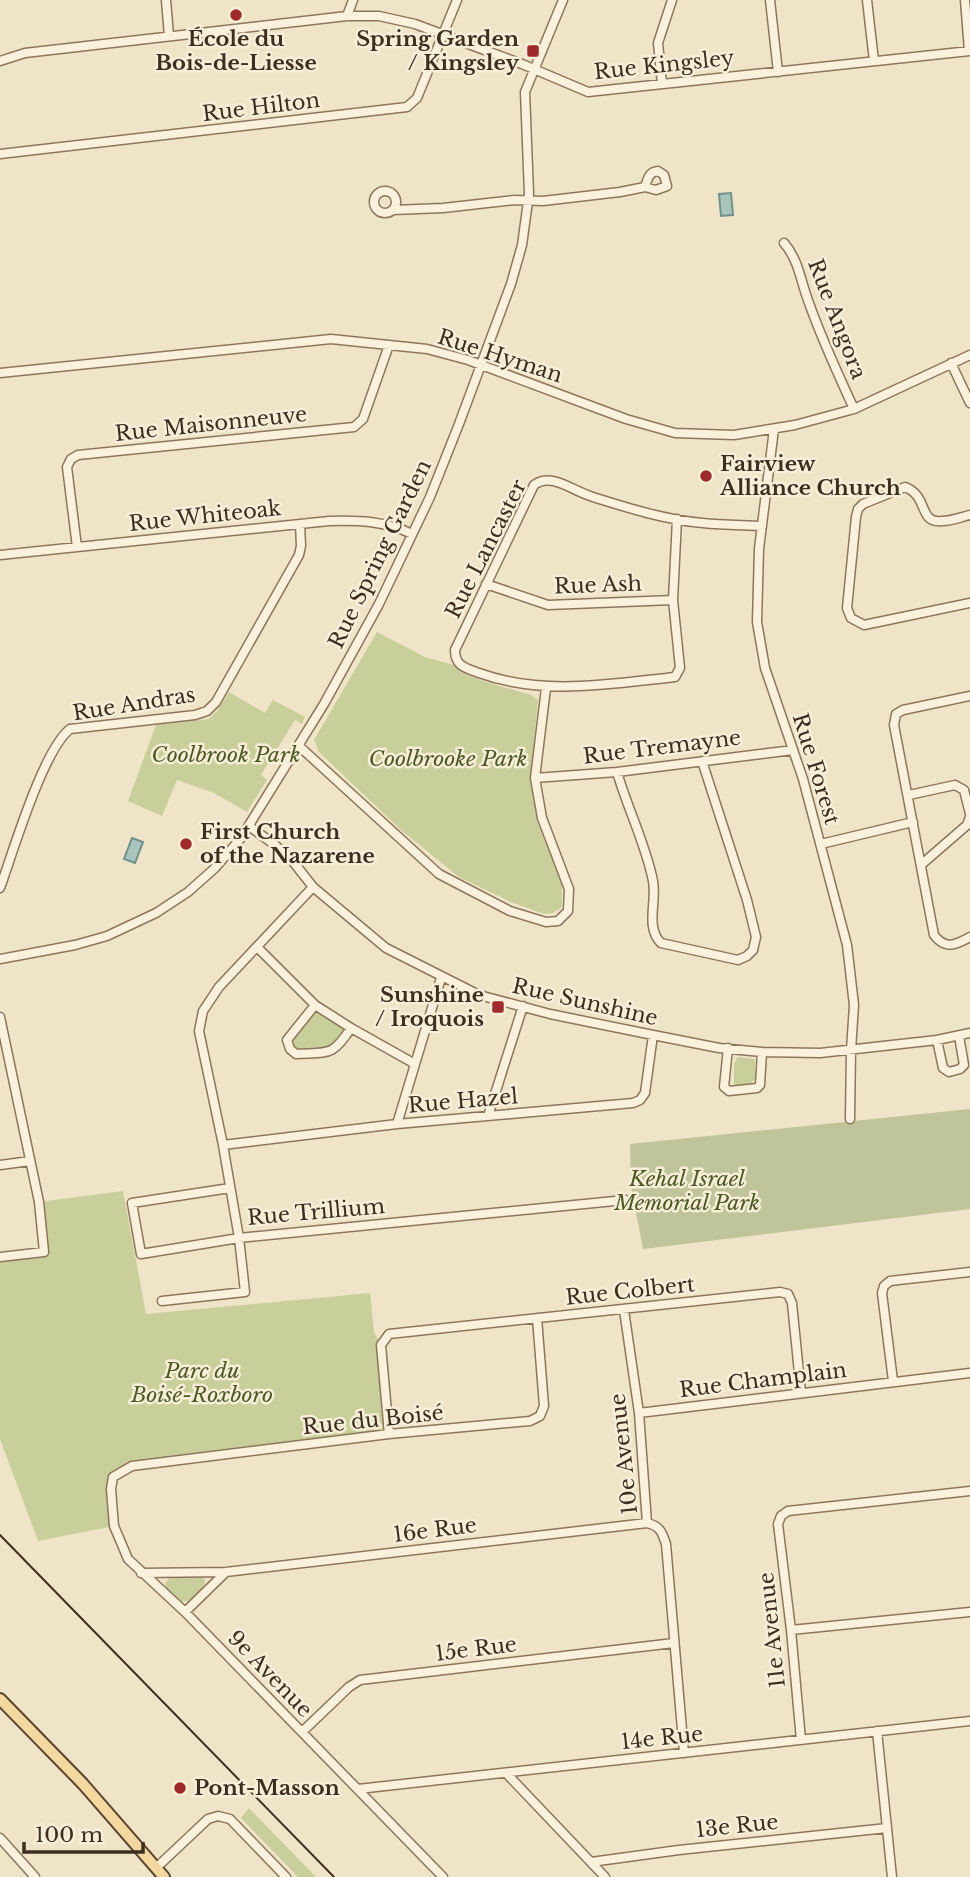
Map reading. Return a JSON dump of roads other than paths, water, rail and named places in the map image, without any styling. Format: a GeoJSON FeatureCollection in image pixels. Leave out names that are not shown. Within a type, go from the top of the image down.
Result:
{"type":"FeatureCollection","features":[{"type":"Feature","properties":{"kind":"main road"},"geometry":{"type":"LineString","coordinates":[[0,1699],[77,1778],[160,1872]]}},
{"type":"Feature","properties":{"kind":"street"},"geometry":{"type":"LineString","coordinates":[[166,0],[169,36]]}},
{"type":"Feature","properties":{"kind":"street"},"geometry":{"type":"LineString","coordinates":[[347,16],[353,0]]}},
{"type":"Feature","properties":{"kind":"street","name":"Rue Hilton"},"geometry":{"type":"LineString","coordinates":[[0,154],[407,107],[417,98],[457,0]]}},
{"type":"Feature","properties":{"kind":"street","name":"Rue Spring Garden"},"geometry":{"type":"LineString","coordinates":[[0,959],[82,943],[118,932],[177,900],[223,859],[249,826],[299,746],[356,647],[440,473],[518,263],[528,201],[529,167],[524,96],[563,0]]}},
{"type":"Feature","properties":{"kind":"street"},"geometry":{"type":"LineString","coordinates":[[662,84],[658,43],[672,0]]}},
{"type":"Feature","properties":{"kind":"street"},"geometry":{"type":"LineString","coordinates":[[770,0],[778,72]]}},
{"type":"Feature","properties":{"kind":"street"},"geometry":{"type":"LineString","coordinates":[[867,0],[874,61]]}},
{"type":"Feature","properties":{"kind":"street"},"geometry":{"type":"LineString","coordinates":[[965,0],[970,51]]}},
{"type":"Feature","properties":{"kind":"street","name":"Rue Kingsley"},"geometry":{"type":"LineString","coordinates":[[0,61],[25,53],[347,16],[379,16],[415,24],[588,92],[970,51]]}},
{"type":"Feature","properties":{"kind":"street"},"geometry":{"type":"LineString","coordinates":[[393,210],[528,201],[645,187]]}},
{"type":"Feature","properties":{"kind":"street","name":"Rue Angora"},"geometry":{"type":"LineString","coordinates":[[784,243],[794,256],[803,289],[831,362],[854,409]]}},
{"type":"Feature","properties":{"kind":"street","name":"Rue Hyman"},"geometry":{"type":"LineString","coordinates":[[0,373],[331,339],[427,349],[481,365],[626,419],[675,433],[734,435],[795,425],[854,409],[970,355]]}},
{"type":"Feature","properties":{"kind":"street","name":"Rue Maisonneuve"},"geometry":{"type":"LineString","coordinates":[[77,547],[67,467],[71,459],[92,454],[354,427],[363,419],[389,345]]}},
{"type":"Feature","properties":{"kind":"street"},"geometry":{"type":"LineString","coordinates":[[951,363],[970,403]]}},
{"type":"Feature","properties":{"kind":"street","name":"Rue Forest"},"geometry":{"type":"LineString","coordinates":[[774,429],[762,526],[757,622],[765,668],[821,844],[847,945],[854,1005],[850,1050],[850,1119]]}},
{"type":"Feature","properties":{"kind":"street","name":"Rue Lancaster"},"geometry":{"type":"LineString","coordinates":[[546,688],[501,681],[460,666],[455,659],[455,650],[486,584],[534,485],[542,479],[551,479],[585,495],[677,519],[762,526]]}},
{"type":"Feature","properties":{"kind":"street"},"geometry":{"type":"LineString","coordinates":[[970,515],[941,522],[932,521],[926,515],[919,496],[914,490],[905,487],[863,504],[856,517],[847,608],[851,618],[864,625],[970,603]]}},
{"type":"Feature","properties":{"kind":"street"},"geometry":{"type":"LineString","coordinates":[[299,746],[439,874],[510,911],[546,922],[558,921],[568,911],[569,889],[542,818],[535,778],[546,688],[577,688],[675,677],[680,668],[673,600],[677,519]]}},
{"type":"Feature","properties":{"kind":"street","name":"Rue Whiteoak"},"geometry":{"type":"LineString","coordinates":[[0,555],[362,520],[393,526],[412,534]]}},
{"type":"Feature","properties":{"kind":"street","name":"Rue Andras"},"geometry":{"type":"LineString","coordinates":[[0,888],[40,780],[60,737],[70,729],[195,715],[207,711],[216,702],[299,555],[300,524]]}},
{"type":"Feature","properties":{"kind":"street","name":"Rue Ash"},"geometry":{"type":"LineString","coordinates":[[486,584],[548,605],[673,600]]}},
{"type":"Feature","properties":{"kind":"street"},"geometry":{"type":"LineString","coordinates":[[970,696],[903,710],[896,714],[894,725],[934,935],[940,943],[949,945],[956,945],[970,937]]}},
{"type":"Feature","properties":{"kind":"street","name":"Rue Tremayne"},"geometry":{"type":"LineString","coordinates":[[535,778],[617,772],[793,750]]}},
{"type":"Feature","properties":{"kind":"street"},"geometry":{"type":"LineString","coordinates":[[617,772],[653,879],[654,936],[661,943],[738,960],[753,950],[756,937],[747,900],[702,761]]}},
{"type":"Feature","properties":{"kind":"street"},"geometry":{"type":"LineString","coordinates":[[909,795],[955,785],[964,790],[970,815],[967,825],[922,864]]}},
{"type":"Feature","properties":{"kind":"street"},"geometry":{"type":"LineString","coordinates":[[821,844],[913,822]]}},
{"type":"Feature","properties":{"kind":"street","name":"Rue Sunshine"},"geometry":{"type":"LineString","coordinates":[[249,826],[291,859],[313,887],[386,948],[479,995],[550,1014],[653,1035],[762,1052],[821,1053],[937,1040],[970,1033]]}},
{"type":"Feature","properties":{"kind":"street","name":"Rue Trillium"},"geometry":{"type":"LineString","coordinates":[[313,887],[210,999],[203,1011],[199,1031],[239,1238],[625,1199]]}},
{"type":"Feature","properties":{"kind":"street"},"geometry":{"type":"LineString","coordinates":[[257,947],[316,1005],[415,1064]]}},
{"type":"Feature","properties":{"kind":"street"},"geometry":{"type":"LineString","coordinates":[[397,1125],[441,978]]}},
{"type":"Feature","properties":{"kind":"street"},"geometry":{"type":"LineString","coordinates":[[316,1005],[287,1040],[290,1049],[296,1054],[331,1052],[338,1047],[351,1028]]}},
{"type":"Feature","properties":{"kind":"street"},"geometry":{"type":"LineString","coordinates":[[488,1116],[523,1006]]}},
{"type":"Feature","properties":{"kind":"street"},"geometry":{"type":"LineString","coordinates":[[0,1017],[3,1047],[39,1202],[44,1252],[0,1256]]}},
{"type":"Feature","properties":{"kind":"street","name":"Rue Hazel"},"geometry":{"type":"LineString","coordinates":[[223,1145],[640,1100],[645,1093],[653,1035]]}},
{"type":"Feature","properties":{"kind":"street"},"geometry":{"type":"LineString","coordinates":[[937,1040],[943,1068],[949,1072],[964,1065],[959,1036]]}},
{"type":"Feature","properties":{"kind":"street"},"geometry":{"type":"LineString","coordinates":[[728,1048],[724,1087],[729,1091],[757,1088],[760,1084],[762,1052]]}},
{"type":"Feature","properties":{"kind":"street"},"geometry":{"type":"LineString","coordinates":[[0,1165],[30,1161]]}},
{"type":"Feature","properties":{"kind":"street"},"geometry":{"type":"LineString","coordinates":[[162,1301],[245,1292],[239,1238],[141,1254],[132,1203],[230,1188]]}},
{"type":"Feature","properties":{"kind":"street"},"geometry":{"type":"LineString","coordinates":[[892,1381],[882,1293],[884,1286],[891,1281],[970,1272]]}},
{"type":"Feature","properties":{"kind":"street","name":"Rue Colbert"},"geometry":{"type":"LineString","coordinates":[[389,1434],[381,1345],[389,1334],[780,1292],[788,1294],[792,1303],[801,1393]]}},
{"type":"Feature","properties":{"kind":"street","name":"10e Avenue"},"geometry":{"type":"LineString","coordinates":[[624,1310],[639,1413],[647,1523],[662,1530],[666,1544],[684,1753]]}},
{"type":"Feature","properties":{"kind":"street","name":"Rue du Boisé"},"geometry":{"type":"LineString","coordinates":[[113,1477],[132,1466],[389,1434],[530,1421],[540,1416],[544,1406],[537,1318]]}},
{"type":"Feature","properties":{"kind":"street","name":"Rue Champlain"},"geometry":{"type":"LineString","coordinates":[[639,1413],[970,1373]]}},
{"type":"Feature","properties":{"kind":"street","name":"9e Avenue"},"geometry":{"type":"LineString","coordinates":[[113,1477],[111,1489],[114,1526],[128,1559],[185,1612],[443,1877]]}},
{"type":"Feature","properties":{"kind":"street","name":"11e Avenue"},"geometry":{"type":"LineString","coordinates":[[801,1740],[778,1524],[781,1516],[788,1511],[970,1491]]}},
{"type":"Feature","properties":{"kind":"street","name":"16e Rue"},"geometry":{"type":"LineString","coordinates":[[141,1573],[226,1572],[647,1523]]}},
{"type":"Feature","properties":{"kind":"street"},"geometry":{"type":"LineString","coordinates":[[185,1612],[226,1572]]}},
{"type":"Feature","properties":{"kind":"street"},"geometry":{"type":"LineString","coordinates":[[791,1630],[970,1612]]}},
{"type":"Feature","properties":{"kind":"street","name":"15e Rue"},"geometry":{"type":"LineString","coordinates":[[302,1732],[349,1686],[360,1680],[674,1643]]}},
{"type":"Feature","properties":{"kind":"street","name":"14e Rue"},"geometry":{"type":"LineString","coordinates":[[358,1789],[970,1721]]}},
{"type":"Feature","properties":{"kind":"street"},"geometry":{"type":"LineString","coordinates":[[877,1731],[892,1877]]}},
{"type":"Feature","properties":{"kind":"street"},"geometry":{"type":"LineString","coordinates":[[506,1773],[605,1877]]}},
{"type":"Feature","properties":{"kind":"street"},"geometry":{"type":"LineString","coordinates":[[160,1872],[208,1819],[223,1816],[233,1822],[286,1877]]}},
{"type":"Feature","properties":{"kind":"street","name":"13e Rue"},"geometry":{"type":"LineString","coordinates":[[591,1862],[887,1828]]}},
{"type":"Feature","properties":{"kind":"street"},"geometry":{"type":"LineString","coordinates":[[0,1838],[35,1877]]}},
{"type":"Feature","properties":{"kind":"water"},"geometry":{"type":"Polygon","coordinates":[[[731,193],[733,215],[721,216],[719,194],[731,193]]]}},
{"type":"Feature","properties":{"kind":"water"},"geometry":{"type":"Polygon","coordinates":[[[132,838],[143,842],[135,863],[124,859],[132,838]]]}},
{"type":"Feature","properties":{"kind":"tram line"},"geometry":{"type":"LineString","coordinates":[[0,1535],[334,1877]]}},
{"type":"Feature","properties":{"kind":"place","name":"École du Bois-de-Liesse"},"geometry":{"type":"Point","coordinates":[236,15]}},
{"type":"Feature","properties":{"kind":"place","name":"Spring Garden / Kingsley"},"geometry":{"type":"Point","coordinates":[533,51]}},
{"type":"Feature","properties":{"kind":"place","name":"Fairview Alliance Church"},"geometry":{"type":"Point","coordinates":[706,476]}},
{"type":"Feature","properties":{"kind":"place","name":"First Church of the Nazarene"},"geometry":{"type":"Point","coordinates":[186,844]}},
{"type":"Feature","properties":{"kind":"place","name":"Sunshine / Iroquois"},"geometry":{"type":"Point","coordinates":[498,1007]}},
{"type":"Feature","properties":{"kind":"place","name":"Pont-Masson"},"geometry":{"type":"Point","coordinates":[180,1788]}},
{"type":"Feature","properties":{"kind":"park label","name":"Coolbrook Park"},"geometry":{"type":"Point","coordinates":[226,755]}},
{"type":"Feature","properties":{"kind":"park label","name":"Coolbrooke Park"},"geometry":{"type":"Point","coordinates":[448,759]}},
{"type":"Feature","properties":{"kind":"park label","name":"Kehal Israel Memorial Park"},"geometry":{"type":"Point","coordinates":[687,1191]}},
{"type":"Feature","properties":{"kind":"park label","name":"Parc du Boisé-Roxboro"},"geometry":{"type":"Point","coordinates":[202,1383]}}]}
